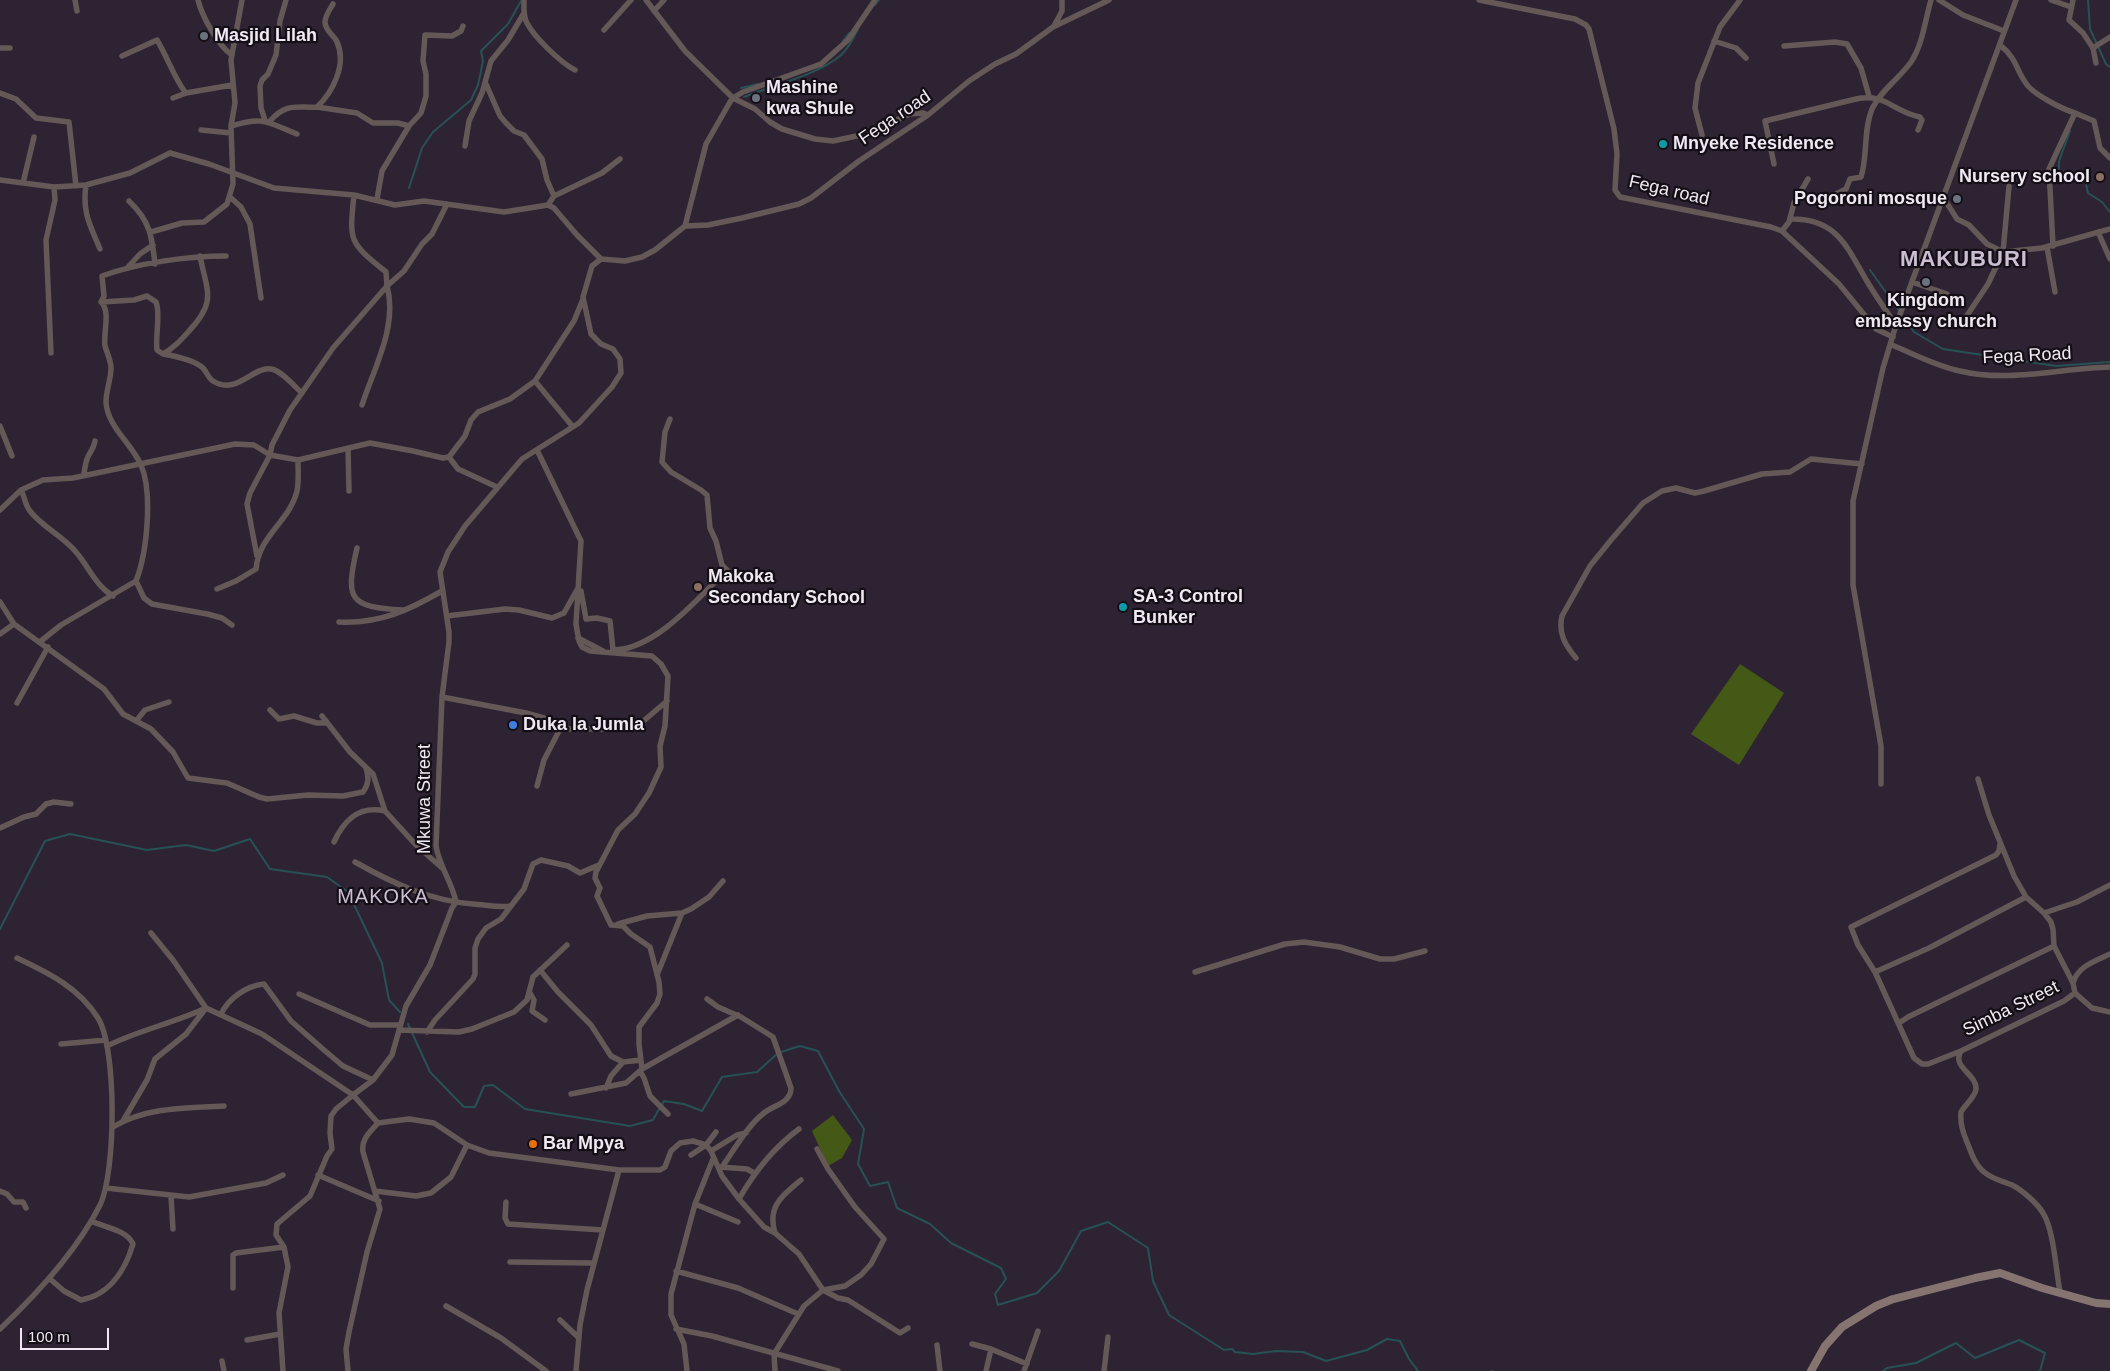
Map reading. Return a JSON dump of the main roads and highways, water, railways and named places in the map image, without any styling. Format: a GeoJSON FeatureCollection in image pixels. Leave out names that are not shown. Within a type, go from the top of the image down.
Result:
{"type":"FeatureCollection","features":[{"type":"Feature","properties":{"kind":"waterway"},"geometry":{"type":"LineString","coordinates":[[875,5],[879,0]]}},
{"type":"Feature","properties":{"kind":"waterway"},"geometry":{"type":"LineString","coordinates":[[2088,0],[2090,29],[2106,64],[2110,67]]}},
{"type":"Feature","properties":{"kind":"waterway"},"geometry":{"type":"LineString","coordinates":[[409,188],[422,148],[433,132],[471,100],[478,85],[483,61],[481,51],[508,24],[521,1]]}},
{"type":"Feature","properties":{"kind":"waterway"},"geometry":{"type":"LineString","coordinates":[[744,97],[808,74],[832,62],[851,43],[858,29]]}},
{"type":"Feature","properties":{"kind":"waterway"},"geometry":{"type":"LineString","coordinates":[[843,41],[849,33]]}},
{"type":"Feature","properties":{"kind":"waterway"},"geometry":{"type":"LineString","coordinates":[[741,88],[758,84]]}},
{"type":"Feature","properties":{"kind":"waterway"},"geometry":{"type":"LineString","coordinates":[[2070,131],[2059,161],[2059,172],[2078,173],[2084,176],[2088,193],[2102,202],[2110,212]]}},
{"type":"Feature","properties":{"kind":"waterway"},"geometry":{"type":"LineString","coordinates":[[1870,270],[1900,312]]}},
{"type":"Feature","properties":{"kind":"waterway"},"geometry":{"type":"LineString","coordinates":[[1905,320],[1914,332],[1943,349],[2056,366],[2110,362]]}},
{"type":"Feature","properties":{"kind":"waterway"},"geometry":{"type":"LineString","coordinates":[[0,929],[45,841],[70,834],[147,850],[186,845],[214,851],[250,839],[270,869],[327,877],[348,892],[382,963],[389,1000],[400,1012]]}},
{"type":"Feature","properties":{"kind":"waterway"},"geometry":{"type":"LineString","coordinates":[[408,1024],[430,1072],[464,1107],[475,1107],[484,1086],[493,1085],[525,1109],[630,1126],[653,1120],[659,1109]]}},
{"type":"Feature","properties":{"kind":"waterway"},"geometry":{"type":"LineString","coordinates":[[662,1105],[664,1101],[684,1104],[702,1111],[722,1077],[757,1072],[778,1053],[800,1046],[818,1051],[839,1091],[864,1129],[858,1164],[870,1186],[888,1182],[897,1208],[930,1224],[951,1243],[1001,1268],[1006,1279],[995,1294],[998,1305],[1037,1293],[1059,1271],[1081,1231],[1108,1222],[1148,1248],[1153,1281],[1169,1315],[1224,1350],[1232,1349],[1235,1352],[1253,1354],[1276,1351],[1303,1352],[1326,1361],[1367,1350],[1387,1339],[1400,1341],[1409,1359],[1418,1371]]}},
{"type":"Feature","properties":{"kind":"waterway"},"geometry":{"type":"LineString","coordinates":[[1883,1371],[1887,1368],[1916,1363],[1956,1343],[1975,1358],[2019,1340],[2045,1353],[2040,1371]]}},
{"type":"Feature","properties":{"kind":"place","name":"Masjid Lilah"},"geometry":{"type":"Point","coordinates":[204,36]}},
{"type":"Feature","properties":{"kind":"place","name":"Mashine kwa Shule"},"geometry":{"type":"Point","coordinates":[756,98]}},
{"type":"Feature","properties":{"kind":"place","name":"Mnyeke Residence"},"geometry":{"type":"Point","coordinates":[1663,144]}},
{"type":"Feature","properties":{"kind":"place","name":"Nursery school"},"geometry":{"type":"Point","coordinates":[2100,177]}},
{"type":"Feature","properties":{"kind":"place","name":"Pogoroni mosque"},"geometry":{"type":"Point","coordinates":[1957,199]}},
{"type":"Feature","properties":{"kind":"place","name":"Kingdom embassy church"},"geometry":{"type":"Point","coordinates":[1926,282]}},
{"type":"Feature","properties":{"kind":"place","name":"Makoka Secondary School"},"geometry":{"type":"Point","coordinates":[698,587]}},
{"type":"Feature","properties":{"kind":"place","name":"SA-3 Control Bunker"},"geometry":{"type":"Point","coordinates":[1123,607]}},
{"type":"Feature","properties":{"kind":"place","name":"Duka la Jumla"},"geometry":{"type":"Point","coordinates":[513,725]}},
{"type":"Feature","properties":{"kind":"place","name":"Bar Mpya"},"geometry":{"type":"Point","coordinates":[533,1144]}},
{"type":"Feature","properties":{"kind":"district","name":"MAKUBURI"},"geometry":{"type":"Point","coordinates":[1964,260]}},
{"type":"Feature","properties":{"kind":"district","name":"MAKOKA"},"geometry":{"type":"Point","coordinates":[383,897]}}]}
